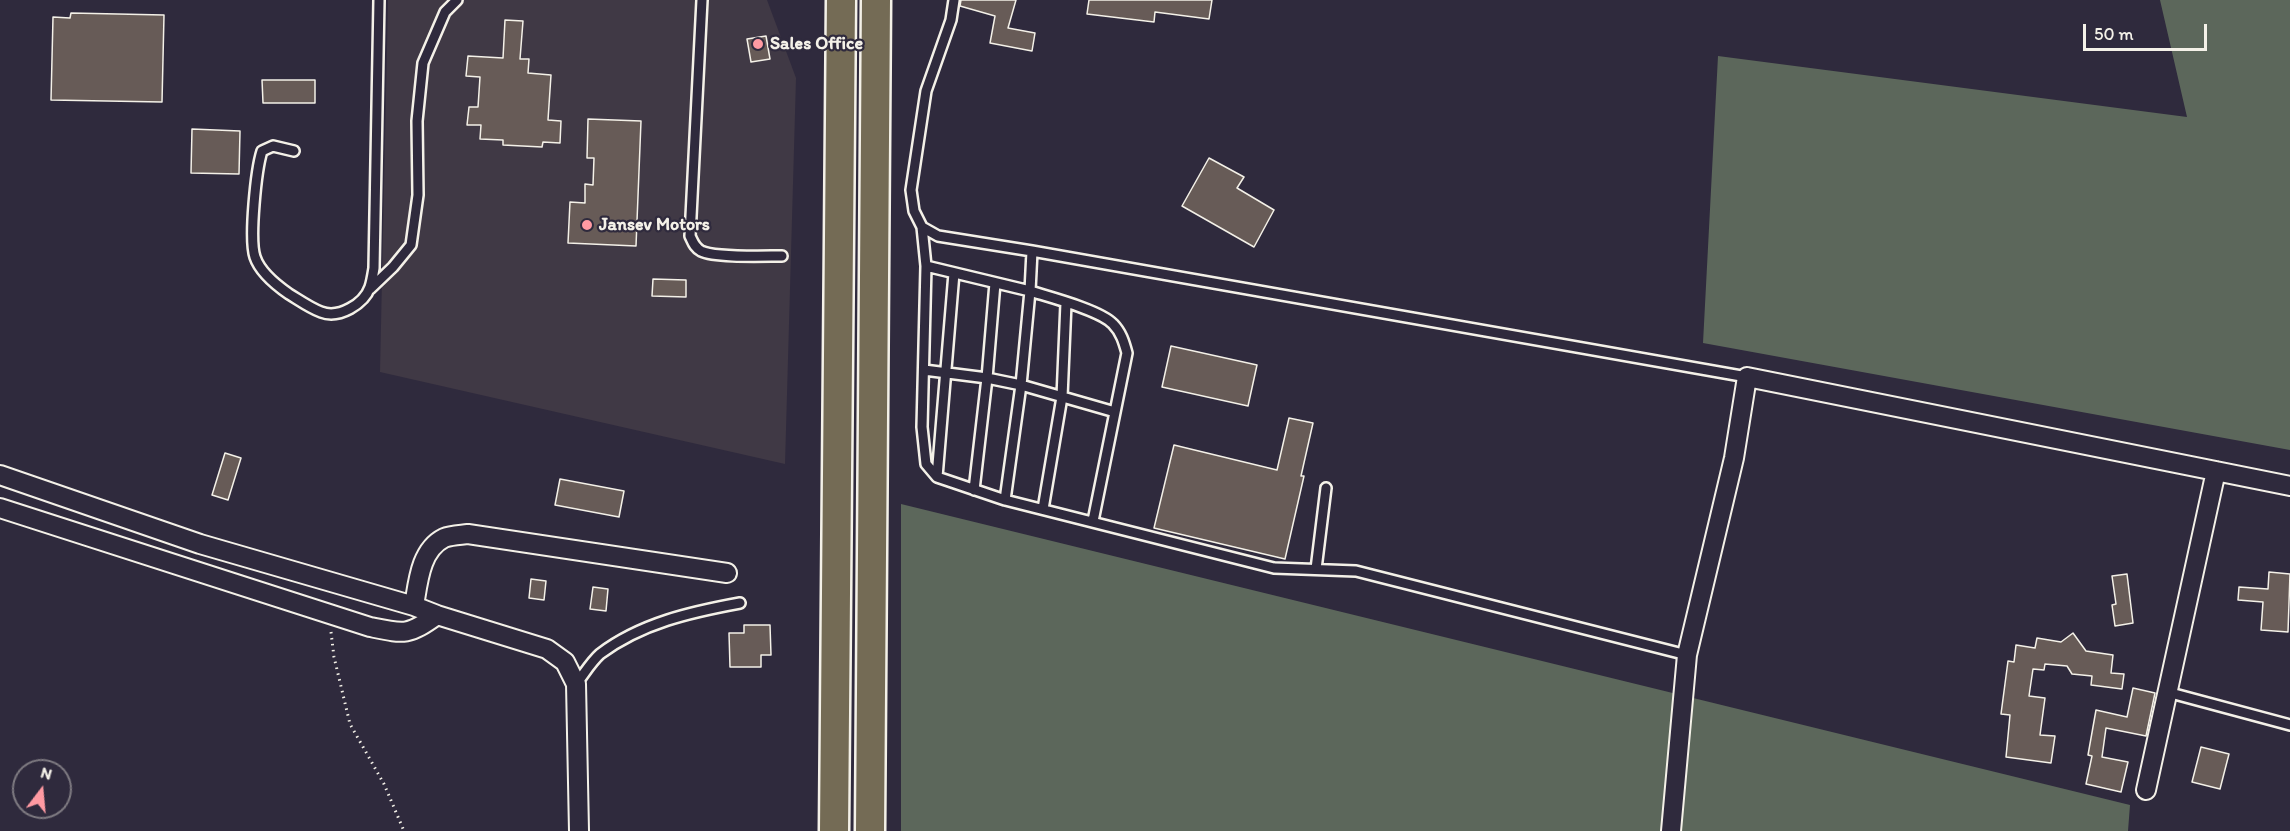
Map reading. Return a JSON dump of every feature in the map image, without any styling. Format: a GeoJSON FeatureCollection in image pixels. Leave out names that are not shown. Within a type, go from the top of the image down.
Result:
{"type":"FeatureCollection","features":[{"type":"Feature","properties":{"kind":"main road"},"geometry":{"type":"LineString","coordinates":[[834,831],[841,0]]}},
{"type":"Feature","properties":{"kind":"main road"},"geometry":{"type":"LineString","coordinates":[[870,831],[876,0]]}},
{"type":"Feature","properties":{"kind":"street"},"geometry":{"type":"LineString","coordinates":[[1671,831],[1687,655],[1734,458],[1747,377],[2290,486]]}},
{"type":"Feature","properties":{"kind":"street"},"geometry":{"type":"LineString","coordinates":[[2146,790],[2216,471]]}},
{"type":"Feature","properties":{"kind":"street"},"geometry":{"type":"LineString","coordinates":[[0,475],[200,544],[414,606],[547,649],[565,662],[576,684],[579,831]]}},
{"type":"Feature","properties":{"kind":"street"},"geometry":{"type":"LineString","coordinates":[[0,508],[370,627],[407,633],[418,629],[437,615]]}},
{"type":"Feature","properties":{"kind":"street"},"geometry":{"type":"LineString","coordinates":[[414,606],[421,571],[428,552],[444,538],[468,534],[727,573]]}},
{"type":"Feature","properties":{"kind":"lane"},"geometry":{"type":"LineString","coordinates":[[370,289],[374,268],[379,0]]}},
{"type":"Feature","properties":{"kind":"lane"},"geometry":{"type":"LineString","coordinates":[[294,152],[273,146],[261,151],[253,243],[255,257],[260,267],[279,287],[323,313],[340,314],[361,300],[411,245],[418,195],[417,121],[423,63],[445,12],[457,0]]}},
{"type":"Feature","properties":{"kind":"lane"},"geometry":{"type":"LineString","coordinates":[[702,0],[690,236],[694,246],[703,252],[782,256]]}},
{"type":"Feature","properties":{"kind":"lane"},"geometry":{"type":"LineString","coordinates":[[954,0],[951,20],[926,91],[910,190],[914,211],[922,227],[926,266],[922,427],[926,464],[937,477],[1005,500],[1275,568],[1356,572],[1687,655]]}},
{"type":"Feature","properties":{"kind":"lane"},"geometry":{"type":"LineString","coordinates":[[922,227],[938,236],[1032,250],[1747,377]]}},
{"type":"Feature","properties":{"kind":"lane"},"geometry":{"type":"LineString","coordinates":[[1005,500],[1021,386],[1032,250]]}},
{"type":"Feature","properties":{"kind":"lane"},"geometry":{"type":"LineString","coordinates":[[926,266],[1030,291],[1098,314],[1112,322],[1123,339],[1127,353],[1125,373],[1093,521]]}},
{"type":"Feature","properties":{"kind":"lane"},"geometry":{"type":"LineString","coordinates":[[937,477],[954,273]]}},
{"type":"Feature","properties":{"kind":"lane"},"geometry":{"type":"LineString","coordinates":[[974,490],[987,378],[994,283]]}},
{"type":"Feature","properties":{"kind":"lane"},"geometry":{"type":"LineString","coordinates":[[1042,509],[1062,397],[1066,303]]}},
{"type":"Feature","properties":{"kind":"lane"},"geometry":{"type":"LineString","coordinates":[[924,370],[987,378],[1115,412]]}},
{"type":"Feature","properties":{"kind":"lane"},"geometry":{"type":"LineString","coordinates":[[1316,569],[1326,488]]}},
{"type":"Feature","properties":{"kind":"lane"},"geometry":{"type":"LineString","coordinates":[[576,684],[598,656],[625,639],[658,623],[686,614],[740,603]]}},
{"type":"Feature","properties":{"kind":"lane"},"geometry":{"type":"LineString","coordinates":[[2168,692],[2290,725]]}},
{"type":"Feature","properties":{"kind":"path"},"geometry":{"type":"LineString","coordinates":[[329,614],[334,657],[350,724],[384,784],[404,831]]}},
{"type":"Feature","properties":{"kind":"shaded area","name":"Jansev Motors"},"geometry":{"type":"Polygon","coordinates":[[[388,0],[767,0],[796,78],[785,464],[380,372],[388,0]]]}},
{"type":"Feature","properties":{"kind":"green space"},"geometry":{"type":"Polygon","coordinates":[[[2160,0],[2290,0],[2290,450],[1703,343],[1718,56],[2187,117],[2160,0]]]}},
{"type":"Feature","properties":{"kind":"green space"},"geometry":{"type":"Polygon","coordinates":[[[901,504],[2130,805],[2128,831],[901,831],[901,504]]]}},
{"type":"Feature","properties":{"kind":"building"},"geometry":{"type":"Polygon","coordinates":[[[961,0],[1016,0],[1008,28],[1035,33],[1032,51],[990,43],[995,16],[960,6],[961,0]]]}},
{"type":"Feature","properties":{"kind":"building"},"geometry":{"type":"Polygon","coordinates":[[[1089,0],[1212,0],[1209,19],[1155,12],[1154,22],[1087,14],[1089,0]]]}},
{"type":"Feature","properties":{"kind":"building"},"geometry":{"type":"Polygon","coordinates":[[[71,13],[164,15],[162,102],[51,100],[53,17],[70,18],[71,13]]]}},
{"type":"Feature","properties":{"kind":"building"},"geometry":{"type":"Polygon","coordinates":[[[505,20],[523,21],[520,59],[529,59],[528,73],[551,75],[548,120],[561,121],[560,143],[543,142],[542,147],[503,145],[503,140],[480,139],[481,125],[467,125],[469,107],[478,107],[480,77],[466,76],[468,56],[503,58],[505,20]]]}},
{"type":"Feature","properties":{"kind":"building","name":"Sales Office"},"geometry":{"type":"Polygon","coordinates":[[[766,36],[770,59],[751,62],[747,39],[766,36]]]}},
{"type":"Feature","properties":{"kind":"building"},"geometry":{"type":"Polygon","coordinates":[[[262,80],[315,80],[315,103],[263,103],[262,80]]]}},
{"type":"Feature","properties":{"kind":"building"},"geometry":{"type":"Polygon","coordinates":[[[588,119],[641,121],[636,246],[568,243],[570,202],[585,203],[585,184],[593,185],[594,158],[587,158],[588,119]]]}},
{"type":"Feature","properties":{"kind":"building"},"geometry":{"type":"Polygon","coordinates":[[[192,129],[240,131],[239,174],[191,173],[192,129]]]}},
{"type":"Feature","properties":{"kind":"building"},"geometry":{"type":"Polygon","coordinates":[[[1209,158],[1244,177],[1237,188],[1274,210],[1254,247],[1182,206],[1209,158]]]}},
{"type":"Feature","properties":{"kind":"building"},"geometry":{"type":"Polygon","coordinates":[[[653,279],[686,280],[686,297],[652,296],[653,279]]]}},
{"type":"Feature","properties":{"kind":"building"},"geometry":{"type":"Polygon","coordinates":[[[1171,346],[1257,365],[1248,406],[1162,387],[1171,346]]]}},
{"type":"Feature","properties":{"kind":"building"},"geometry":{"type":"Polygon","coordinates":[[[1289,418],[1313,423],[1301,476],[1304,476],[1285,559],[1154,528],[1174,445],[1277,470],[1289,418]]]}},
{"type":"Feature","properties":{"kind":"building"},"geometry":{"type":"Polygon","coordinates":[[[225,453],[241,458],[228,500],[212,495],[225,453]]]}},
{"type":"Feature","properties":{"kind":"building"},"geometry":{"type":"Polygon","coordinates":[[[560,479],[624,491],[619,517],[555,505],[560,479]]]}},
{"type":"Feature","properties":{"kind":"building"},"geometry":{"type":"Polygon","coordinates":[[[2269,572],[2290,574],[2288,632],[2261,630],[2263,602],[2238,600],[2239,587],[2268,589],[2269,572]]]}},
{"type":"Feature","properties":{"kind":"building"},"geometry":{"type":"Polygon","coordinates":[[[2127,574],[2133,623],[2115,626],[2112,605],[2116,604],[2112,576],[2127,574]]]}},
{"type":"Feature","properties":{"kind":"building"},"geometry":{"type":"Polygon","coordinates":[[[531,579],[546,581],[544,600],[529,598],[531,579]]]}},
{"type":"Feature","properties":{"kind":"building"},"geometry":{"type":"Polygon","coordinates":[[[593,587],[608,589],[606,611],[590,609],[593,587]]]}},
{"type":"Feature","properties":{"kind":"building"},"geometry":{"type":"Polygon","coordinates":[[[744,625],[770,625],[771,655],[761,655],[761,667],[730,667],[729,633],[744,633],[744,625]]]}},
{"type":"Feature","properties":{"kind":"building"},"geometry":{"type":"Polygon","coordinates":[[[2073,633],[2086,651],[2113,655],[2111,673],[2124,674],[2122,689],[2091,685],[2092,676],[2072,674],[2067,666],[2045,664],[2044,670],[2033,669],[2029,696],[2045,698],[2040,735],[2055,736],[2051,763],[2006,757],[2010,715],[2001,714],[2008,661],[2014,662],[2016,645],[2035,648],[2037,638],[2061,642],[2073,633]]]}},
{"type":"Feature","properties":{"kind":"building"},"geometry":{"type":"Polygon","coordinates":[[[2133,688],[2155,693],[2146,736],[2106,728],[2102,757],[2128,762],[2121,792],[2086,784],[2092,756],[2088,755],[2096,710],[2127,717],[2133,688]]]}},
{"type":"Feature","properties":{"kind":"building"},"geometry":{"type":"Polygon","coordinates":[[[2201,747],[2229,754],[2220,789],[2192,782],[2201,747]]]}},
{"type":"Feature","properties":{"kind":"place","name":"Sales Office"},"geometry":{"type":"Point","coordinates":[758,44]}},
{"type":"Feature","properties":{"kind":"place","name":"Jansev Motors"},"geometry":{"type":"Point","coordinates":[587,225]}}]}
